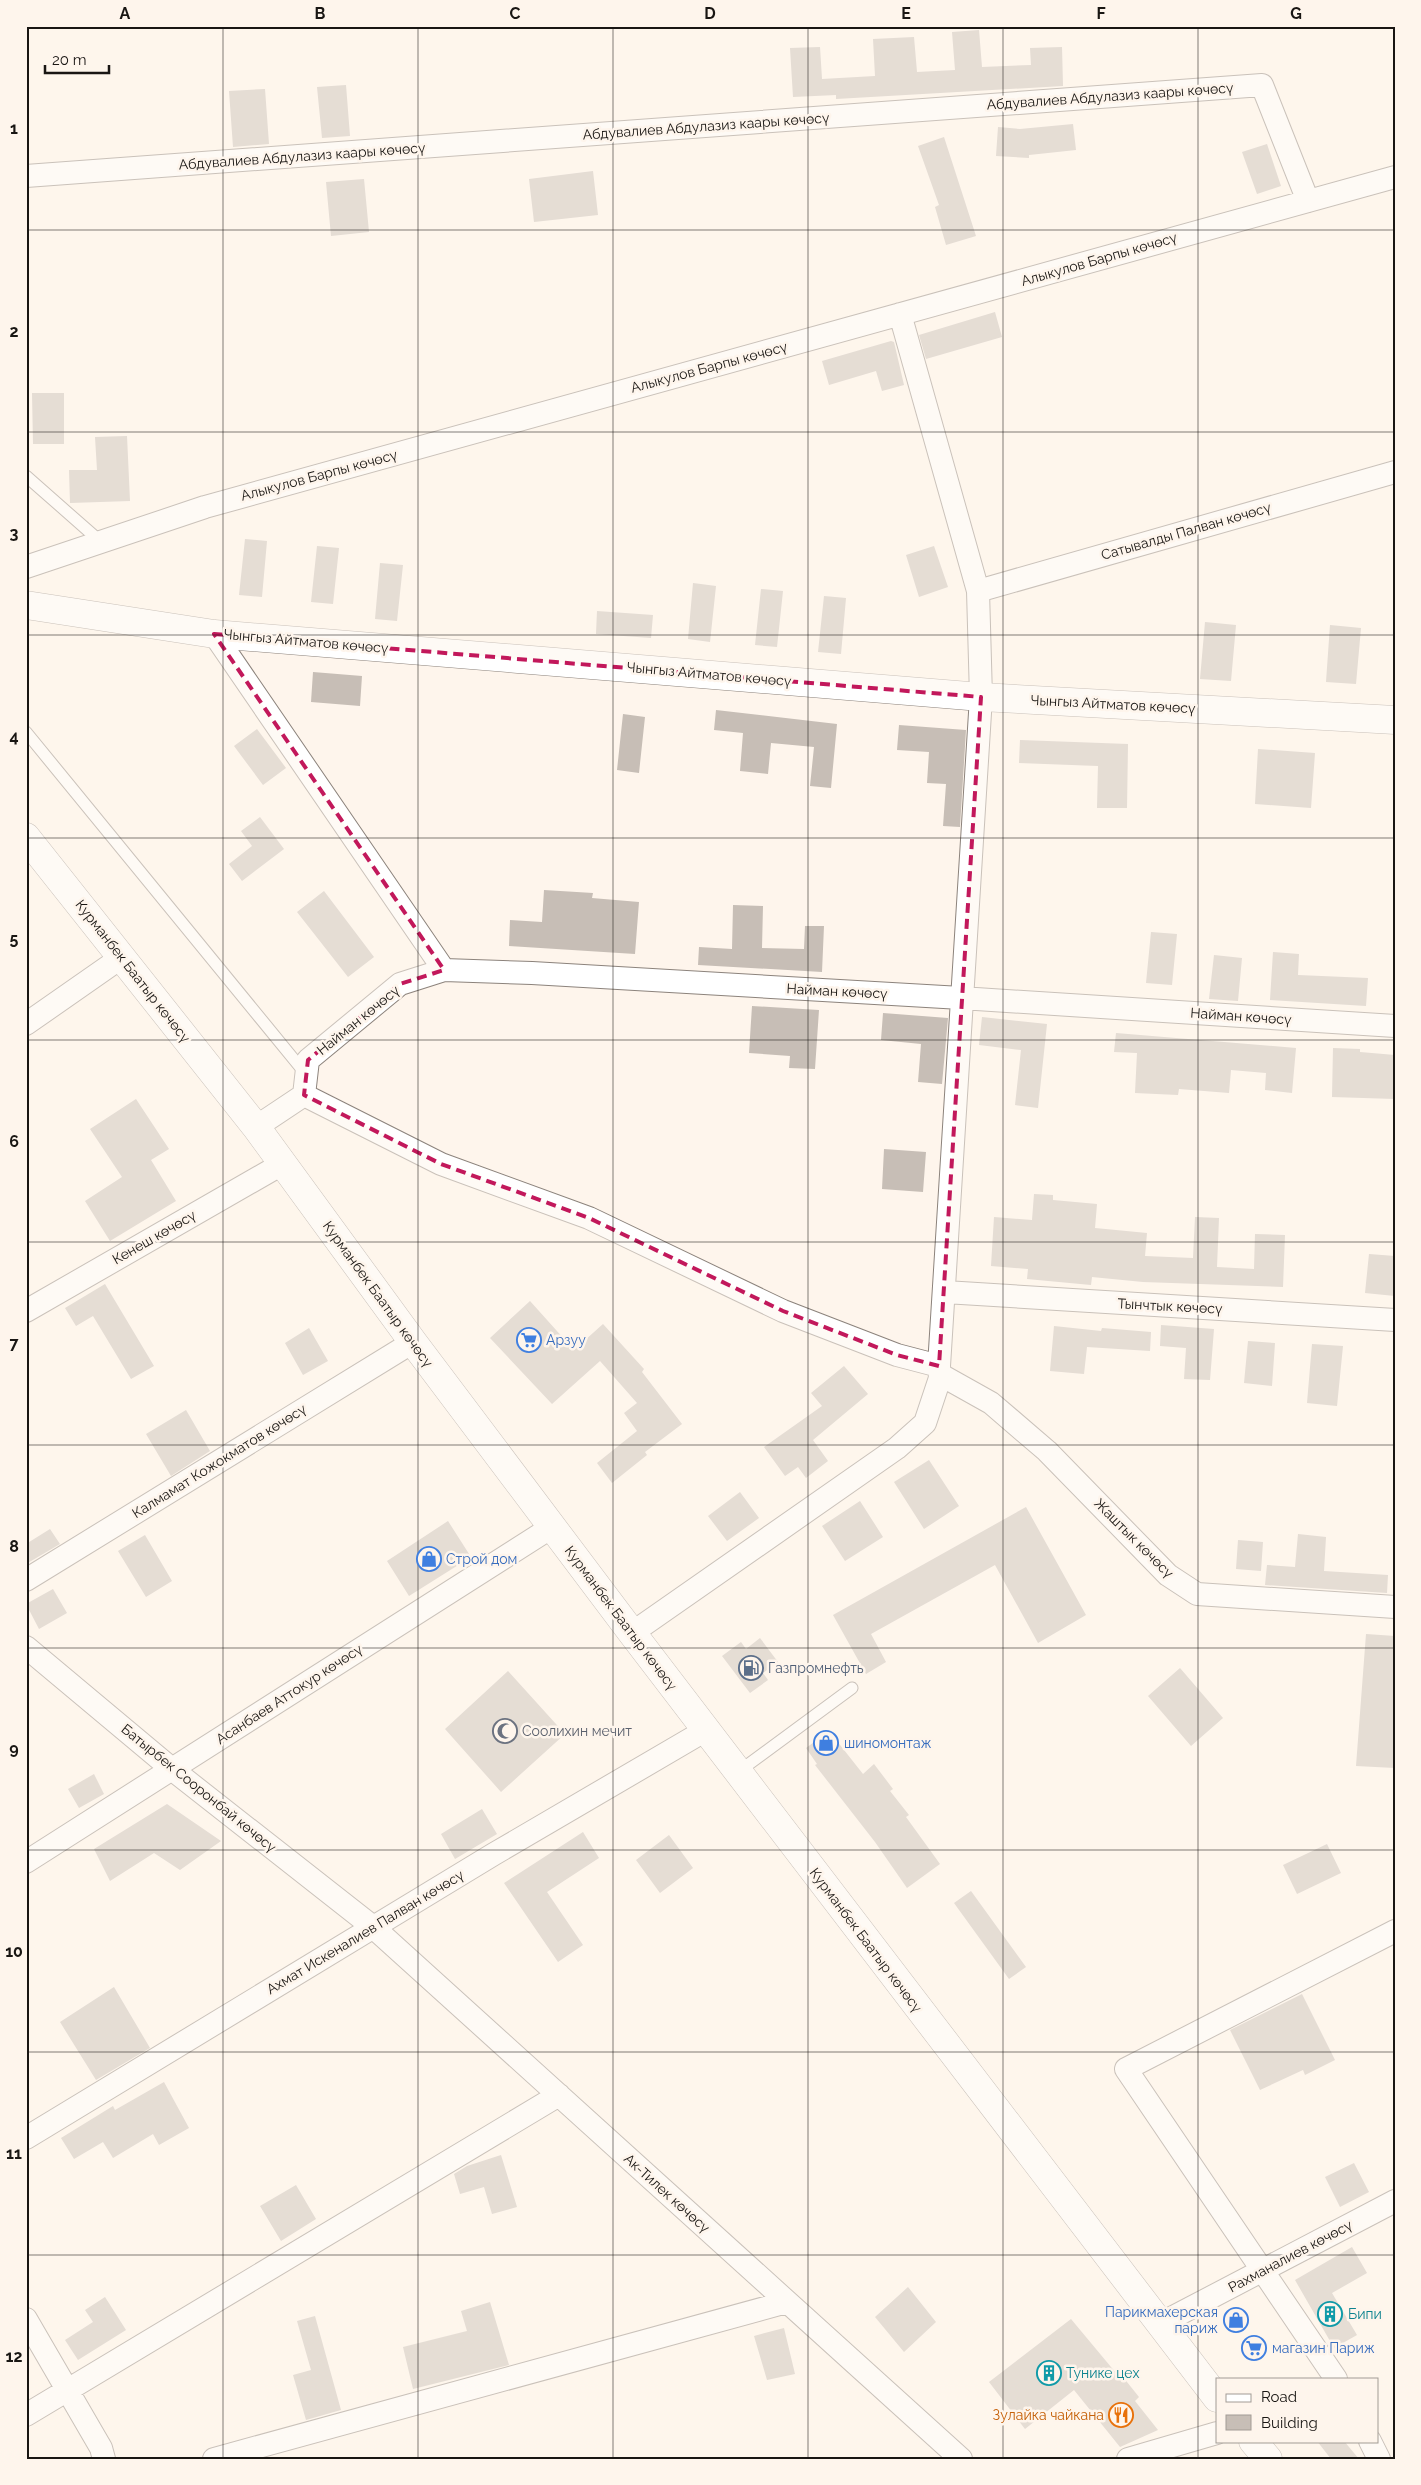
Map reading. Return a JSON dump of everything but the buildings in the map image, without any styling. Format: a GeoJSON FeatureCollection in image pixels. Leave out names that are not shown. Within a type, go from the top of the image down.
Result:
{"type":"FeatureCollection","features":[{"type":"Feature","properties":{"kind":"main road","name":"Чынгыз Айтматов көчөсү"},"geometry":{"type":"LineString","coordinates":[[26,605],[214,634],[981,697],[1395,720]]}},
{"type":"Feature","properties":{"kind":"main road","name":"Курманбек Баатыр көчөсү"},"geometry":{"type":"LineString","coordinates":[[26,837],[256,1127],[413,1342],[632,1633],[1216,2397]]}},
{"type":"Feature","properties":{"kind":"main road"},"geometry":{"type":"LineString","coordinates":[[1254,2442],[1268,2459]]}},
{"type":"Feature","properties":{"kind":"street","name":"Абдувалиев Абдулазиз каары көчөсү"},"geometry":{"type":"LineString","coordinates":[[26,176],[1262,85],[1308,201]]}},
{"type":"Feature","properties":{"kind":"street","name":"Алыкулов Барпы көчөсү"},"geometry":{"type":"LineString","coordinates":[[26,567],[205,507],[1395,177]]}},
{"type":"Feature","properties":{"kind":"street"},"geometry":{"type":"LineString","coordinates":[[632,1633],[897,1448],[924,1423],[940,1371],[961,998],[981,697],[978,591],[900,314]]}},
{"type":"Feature","properties":{"kind":"street","name":"Сатывалды Палван көчөсү"},"geometry":{"type":"LineString","coordinates":[[978,591],[1395,472]]}},
{"type":"Feature","properties":{"kind":"street"},"geometry":{"type":"LineString","coordinates":[[214,634],[444,970]]}},
{"type":"Feature","properties":{"kind":"street"},"geometry":{"type":"LineString","coordinates":[[26,1024],[122,957]]}},
{"type":"Feature","properties":{"kind":"street","name":"Найман көчөсү"},"geometry":{"type":"LineString","coordinates":[[256,1127],[400,984],[444,970],[961,998],[1395,1026]]}},
{"type":"Feature","properties":{"kind":"street","name":"Жаштык көчөсү"},"geometry":{"type":"LineString","coordinates":[[306,1076],[441,1164],[590,1218],[783,1311],[940,1371],[990,1403],[1047,1451],[1168,1576],[1197,1594],[1395,1607]]}},
{"type":"Feature","properties":{"kind":"street","name":"Кенеш көчөсү"},"geometry":{"type":"LineString","coordinates":[[26,1311],[282,1164]]}},
{"type":"Feature","properties":{"kind":"street","name":"Тынчтык көчөсү"},"geometry":{"type":"LineString","coordinates":[[945,1292],[1395,1320]]}},
{"type":"Feature","properties":{"kind":"street","name":"Калмамат Кожокматов көчөсү"},"geometry":{"type":"LineString","coordinates":[[26,1580],[413,1342]]}},
{"type":"Feature","properties":{"kind":"street","name":"Асанбаев Аттокур көчөсү"},"geometry":{"type":"LineString","coordinates":[[26,1862],[552,1527]]}},
{"type":"Feature","properties":{"kind":"street","name":"Батырбек Сооронбай көчөсү"},"geometry":{"type":"LineString","coordinates":[[26,1647],[173,1770],[373,1927]]}},
{"type":"Feature","properties":{"kind":"street","name":"Ахмат Искеналиев Палван көчөсү"},"geometry":{"type":"LineString","coordinates":[[26,2138],[373,1927],[706,1730]]}},
{"type":"Feature","properties":{"kind":"street","name":"Ак-Тилек көчөсү"},"geometry":{"type":"LineString","coordinates":[[373,1927],[961,2459]]}},
{"type":"Feature","properties":{"kind":"street"},"geometry":{"type":"LineString","coordinates":[[1335,2378],[1264,2270],[1126,2069],[1395,1931]]}},
{"type":"Feature","properties":{"kind":"street"},"geometry":{"type":"LineString","coordinates":[[26,2416],[559,2095]]}},
{"type":"Feature","properties":{"kind":"street","name":"Рахманалиев көчөсү"},"geometry":{"type":"LineString","coordinates":[[1160,2324],[1395,2201]]}},
{"type":"Feature","properties":{"kind":"street"},"geometry":{"type":"LineString","coordinates":[[214,2459],[787,2302]]}},
{"type":"Feature","properties":{"kind":"street"},"geometry":{"type":"LineString","coordinates":[[26,2319],[101,2448],[104,2459]]}},
{"type":"Feature","properties":{"kind":"street"},"geometry":{"type":"LineString","coordinates":[[1128,2459],[1216,2433]]}},
{"type":"Feature","properties":{"kind":"street"},"geometry":{"type":"LineString","coordinates":[[1370,2442],[1379,2459]]}},
{"type":"Feature","properties":{"kind":"lane"},"geometry":{"type":"LineString","coordinates":[[26,476],[101,542]]}},
{"type":"Feature","properties":{"kind":"lane"},"geometry":{"type":"LineString","coordinates":[[26,732],[306,1076]]}},
{"type":"Feature","properties":{"kind":"lane"},"geometry":{"type":"LineString","coordinates":[[738,1772],[852,1688]]}},
{"type":"Feature","properties":{"kind":"highlighted area"},"geometry":{"type":"Polygon","coordinates":[[[214,634],[981,697],[939,1366],[897,1355],[783,1311],[589,1218],[441,1164],[304,1095],[308,1060],[400,984],[444,970],[214,634]]]}},
{"type":"Feature","properties":{"kind":"place","name":"Арзуу"},"geometry":{"type":"Point","coordinates":[529,1340]}},
{"type":"Feature","properties":{"kind":"place","name":"Строй дом"},"geometry":{"type":"Point","coordinates":[429,1559]}},
{"type":"Feature","properties":{"kind":"place","name":"Газпромнефть"},"geometry":{"type":"Point","coordinates":[751,1668]}},
{"type":"Feature","properties":{"kind":"place","name":"Соолихин мечит"},"geometry":{"type":"Point","coordinates":[505,1731]}},
{"type":"Feature","properties":{"kind":"place","name":"шиномонтаж"},"geometry":{"type":"Point","coordinates":[826,1743]}},
{"type":"Feature","properties":{"kind":"place","name":"Бипи"},"geometry":{"type":"Point","coordinates":[1330,2314]}},
{"type":"Feature","properties":{"kind":"place","name":"Парикмахерская париж"},"geometry":{"type":"Point","coordinates":[1236,2320]}},
{"type":"Feature","properties":{"kind":"place","name":"магазин Париж"},"geometry":{"type":"Point","coordinates":[1254,2348]}},
{"type":"Feature","properties":{"kind":"place","name":"Тунике цех"},"geometry":{"type":"Point","coordinates":[1049,2373]}},
{"type":"Feature","properties":{"kind":"place","name":"Зулайка чайкана"},"geometry":{"type":"Point","coordinates":[1121,2415]}}]}
